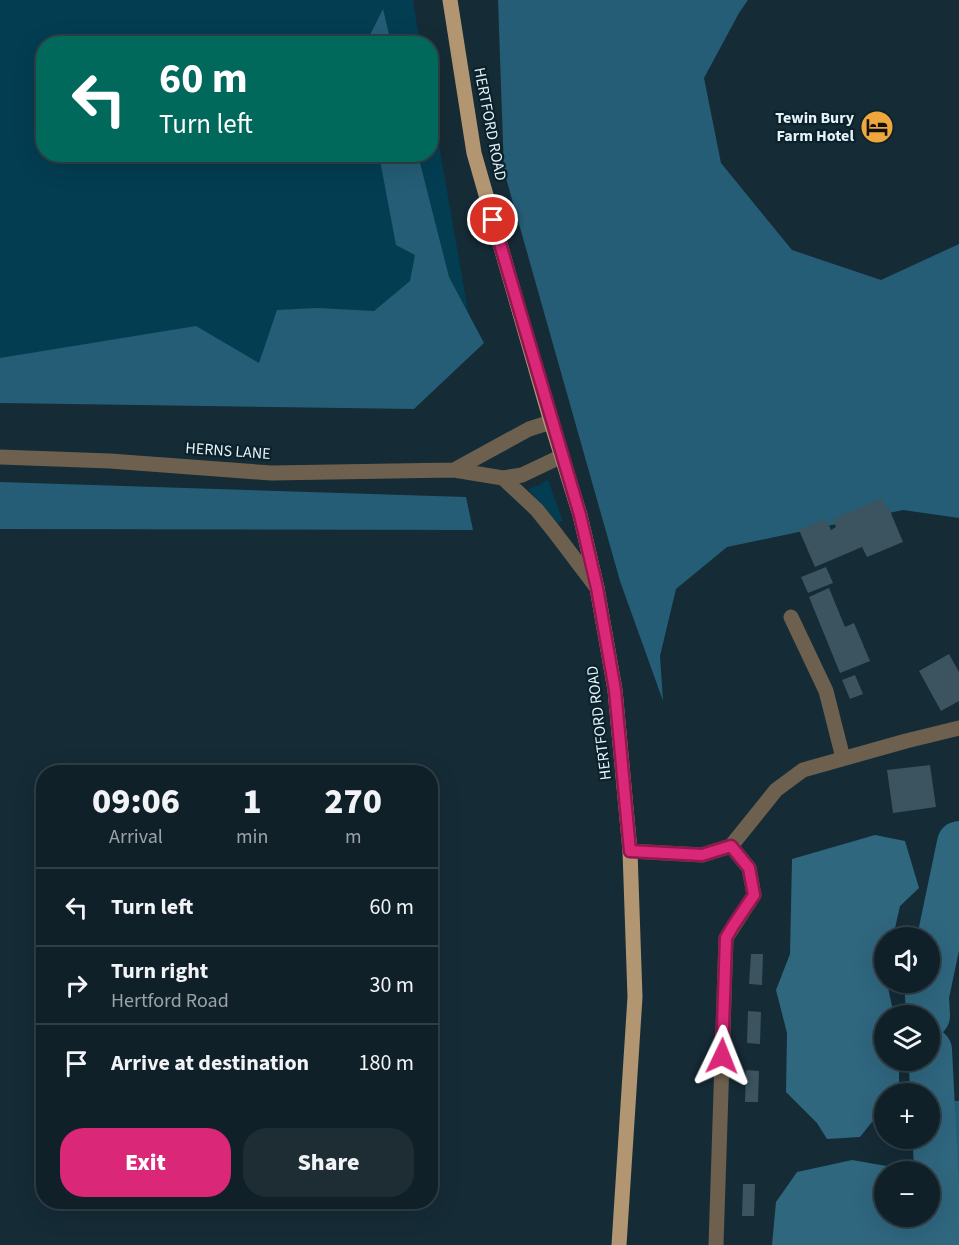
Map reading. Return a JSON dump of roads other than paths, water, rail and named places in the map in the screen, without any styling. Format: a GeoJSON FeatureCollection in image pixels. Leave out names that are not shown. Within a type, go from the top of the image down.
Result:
{"type":"FeatureCollection","features":[{"type":"Feature","properties":{"kind":"main road","name":"HERTFORD ROAD"},"geometry":{"type":"LineString","coordinates":[[450,0],[474,153],[580,515],[597,588],[615,690],[630,851],[635,997],[619,1245]]}},
{"type":"Feature","properties":{"kind":"street","name":"HERNS LANE"},"geometry":{"type":"LineString","coordinates":[[454,470],[529,429],[551,422]]}},
{"type":"Feature","properties":{"kind":"street","name":"HERNS LANE"},"geometry":{"type":"LineString","coordinates":[[0,457],[110,461],[271,473],[454,470],[503,478],[522,475],[562,456]]}},
{"type":"Feature","properties":{"kind":"street"},"geometry":{"type":"LineString","coordinates":[[503,478],[542,517],[597,588]]}},
{"type":"Feature","properties":{"kind":"street"},"geometry":{"type":"LineString","coordinates":[[791,617],[826,691],[843,758]]}},
{"type":"Feature","properties":{"kind":"street"},"geometry":{"type":"LineString","coordinates":[[630,851],[702,855],[731,846],[776,790],[803,770],[959,728]]}},
{"type":"Feature","properties":{"kind":"street"},"geometry":{"type":"LineString","coordinates":[[716,1245],[726,938],[754,895],[749,868],[731,846]]}},
{"type":"Feature","properties":{"kind":"waterway"},"geometry":{"type":"LineString","coordinates":[[927,1005],[927,996],[959,843]]}},
{"type":"Feature","properties":{"kind":"waterway"},"geometry":{"type":"LineString","coordinates":[[931,1071],[940,1245]]}},
{"type":"Feature","properties":{"kind":"place","name":"Tewin Bury Farm Hotel"},"geometry":{"type":"Point","coordinates":[877,127]}}]}
